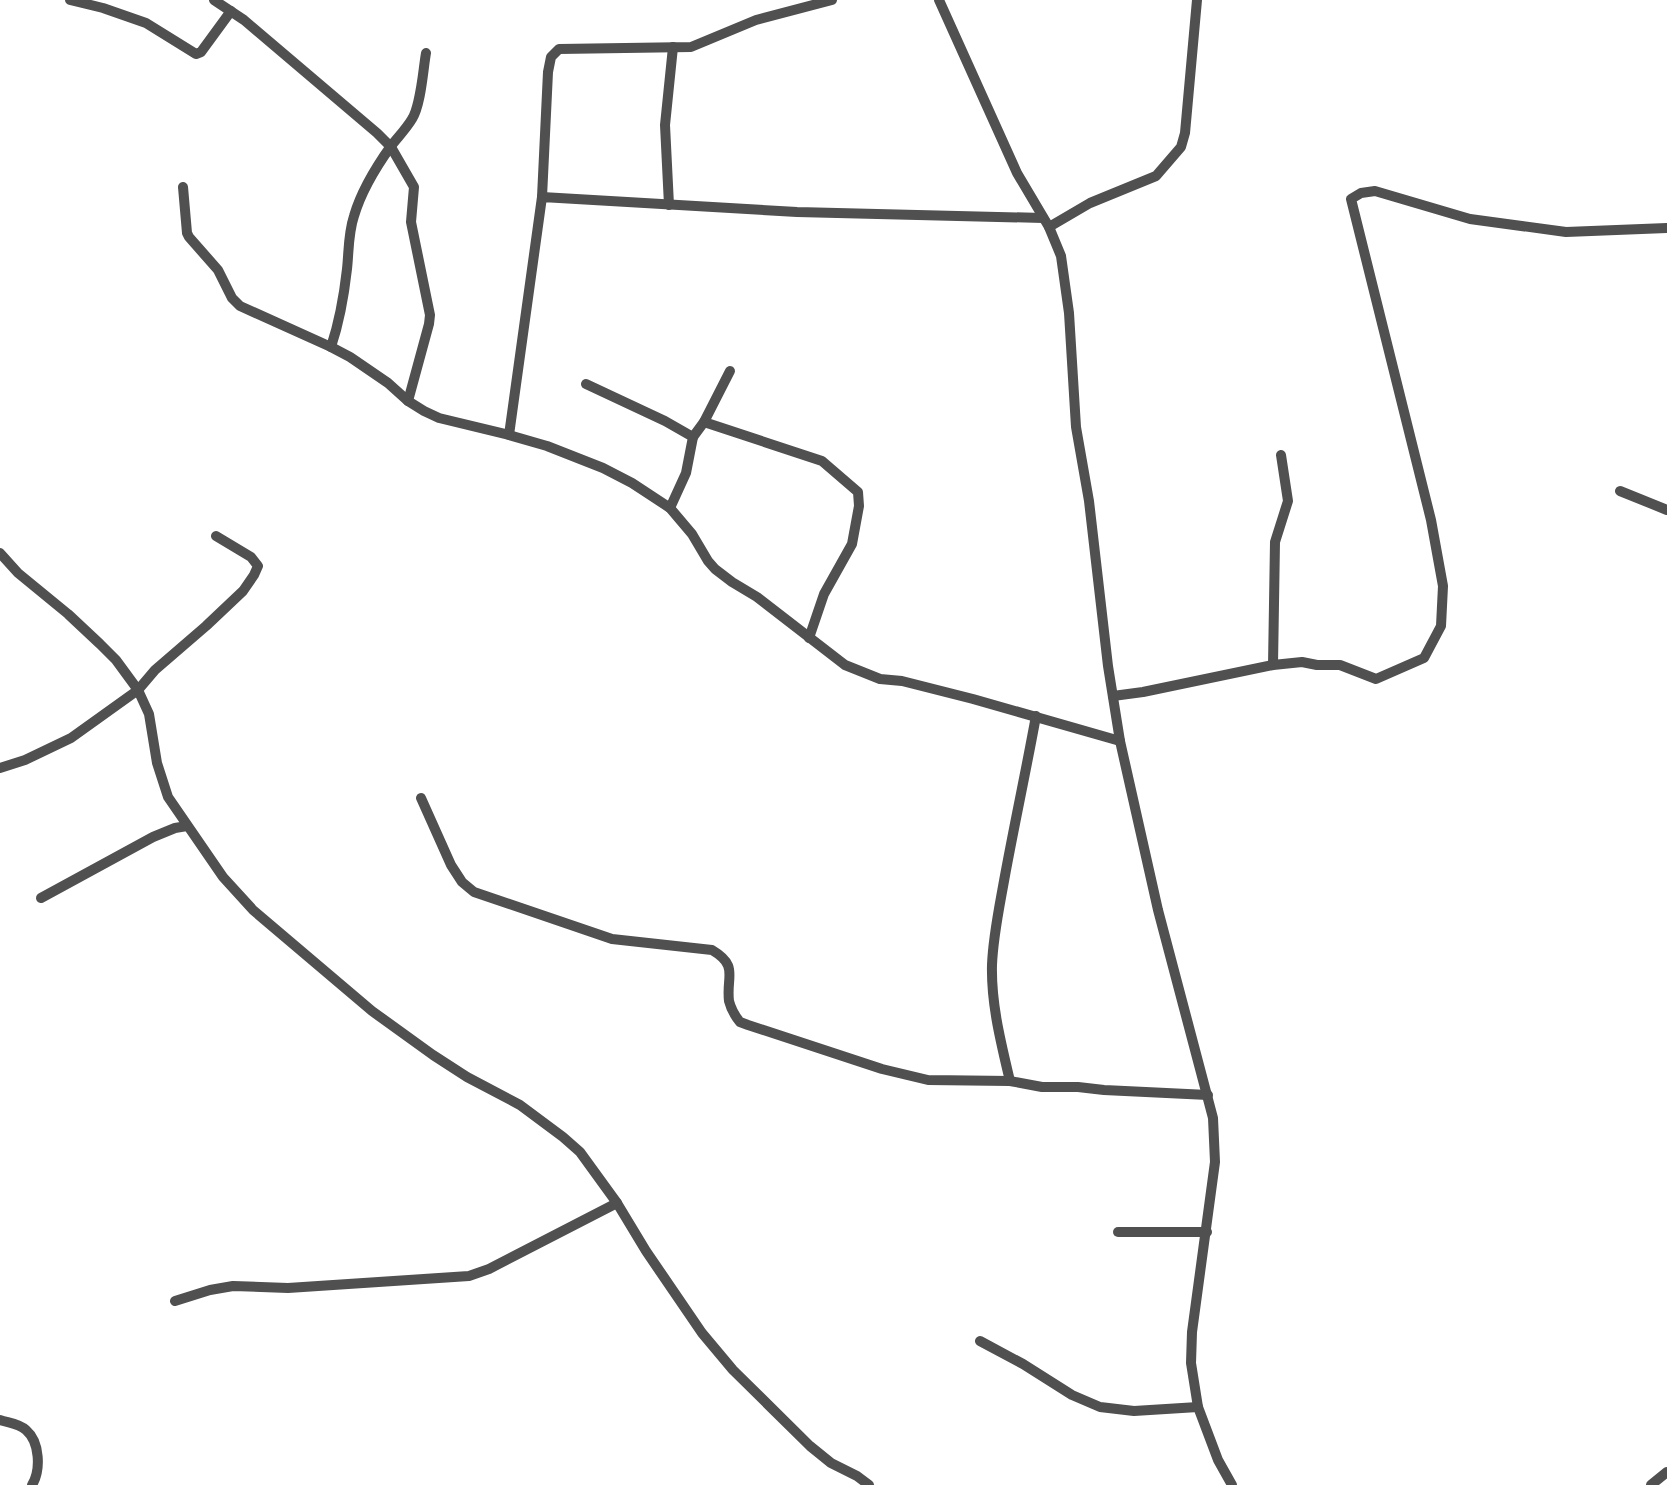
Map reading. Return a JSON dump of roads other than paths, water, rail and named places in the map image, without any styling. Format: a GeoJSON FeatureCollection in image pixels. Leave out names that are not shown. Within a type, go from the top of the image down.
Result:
{"type":"FeatureCollection","features":[{"type":"Feature","properties":{"kind":"street"},"geometry":{"type":"LineString","coordinates":[[70,0],[103,8],[146,23],[196,54],[201,52],[231,11]]}},
{"type":"Feature","properties":{"kind":"street"},"geometry":{"type":"LineString","coordinates":[[214,0],[252,26],[377,133],[391,147],[414,186],[411,222],[430,315],[408,401]]}},
{"type":"Feature","properties":{"kind":"street"},"geometry":{"type":"LineString","coordinates":[[509,435],[542,197],[548,72],[551,56],[558,49],[691,47],[756,20],[832,0]]}},
{"type":"Feature","properties":{"kind":"street"},"geometry":{"type":"LineString","coordinates":[[939,0],[1017,173],[1049,227],[1061,256],[1067,303],[1076,427],[1089,501],[1108,666],[1120,741],[1158,910],[1213,1118],[1215,1162],[1192,1332],[1191,1363],[1198,1406],[1218,1460],[1232,1485]]}},
{"type":"Feature","properties":{"kind":"street"},"geometry":{"type":"LineString","coordinates":[[1049,227],[1090,203],[1156,176],[1181,147],[1185,133],[1197,0]]}},
{"type":"Feature","properties":{"kind":"street"},"geometry":{"type":"LineString","coordinates":[[669,204],[666,125],[673,47]]}},
{"type":"Feature","properties":{"kind":"street"},"geometry":{"type":"LineString","coordinates":[[331,347],[339,322],[353,218],[359,200],[391,147],[413,119],[417,109],[426,53]]}},
{"type":"Feature","properties":{"kind":"street"},"geometry":{"type":"LineString","coordinates":[[183,187],[187,233],[218,270],[235,302],[250,311],[350,357],[388,383],[408,401],[439,418],[547,446],[603,468],[632,483],[670,508],[692,534],[715,569],[757,597],[845,665],[880,679],[902,681],[1036,716],[1120,741]]}},
{"type":"Feature","properties":{"kind":"street"},"geometry":{"type":"LineString","coordinates":[[1113,696],[1143,692],[1273,665],[1302,662],[1317,665],[1340,665],[1376,679],[1424,658],[1441,626],[1443,586],[1431,520],[1351,200],[1361,193],[1375,191],[1470,219],[1566,232],[1667,228]]}},
{"type":"Feature","properties":{"kind":"street"},"geometry":{"type":"LineString","coordinates":[[542,197],[797,212],[1043,218]]}},
{"type":"Feature","properties":{"kind":"street"},"geometry":{"type":"LineString","coordinates":[[670,508],[686,473],[693,438],[704,422],[730,371]]}},
{"type":"Feature","properties":{"kind":"street"},"geometry":{"type":"LineString","coordinates":[[586,384],[665,421],[693,438]]}},
{"type":"Feature","properties":{"kind":"street"},"geometry":{"type":"LineString","coordinates":[[704,422],[822,461],[858,492],[859,506],[852,544],[824,594],[809,638]]}},
{"type":"Feature","properties":{"kind":"street"},"geometry":{"type":"LineString","coordinates":[[1273,665],[1275,542],[1288,501],[1281,455]]}},
{"type":"Feature","properties":{"kind":"street"},"geometry":{"type":"LineString","coordinates":[[1620,492],[1667,510]]}},
{"type":"Feature","properties":{"kind":"street"},"geometry":{"type":"LineString","coordinates":[[0,768],[25,760],[71,738],[138,690],[154,670],[180,646],[206,626],[243,591],[258,566],[251,558],[216,536]]}},
{"type":"Feature","properties":{"kind":"street"},"geometry":{"type":"LineString","coordinates":[[0,553],[32,585],[68,614],[100,644],[116,660],[138,690],[149,714],[157,763],[165,791],[223,877],[253,910],[372,1011],[467,1077],[520,1105],[580,1152],[617,1203],[646,1251],[702,1333],[733,1370],[810,1446],[831,1463],[857,1476],[869,1485]]}},
{"type":"Feature","properties":{"kind":"street"},"geometry":{"type":"LineString","coordinates":[[1010,1081],[999,1034],[993,994],[992,965],[1006,869],[1036,716]]}},
{"type":"Feature","properties":{"kind":"street"},"geometry":{"type":"LineString","coordinates":[[421,798],[451,865],[462,882],[474,892],[612,939],[712,950],[724,956],[729,965],[729,1002],[740,1022],[882,1069],[928,1080],[1010,1081],[1042,1087],[1078,1087],[1208,1095]]}},
{"type":"Feature","properties":{"kind":"street"},"geometry":{"type":"LineString","coordinates":[[41,898],[153,837],[175,828],[187,826]]}},
{"type":"Feature","properties":{"kind":"street"},"geometry":{"type":"LineString","coordinates":[[175,1301],[210,1290],[233,1286],[288,1288],[469,1276],[489,1269],[617,1203]]}},
{"type":"Feature","properties":{"kind":"street"},"geometry":{"type":"LineString","coordinates":[[1118,1232],[1207,1232]]}},
{"type":"Feature","properties":{"kind":"street"},"geometry":{"type":"LineString","coordinates":[[980,1341],[1023,1364],[1072,1395],[1100,1407],[1134,1411],[1198,1406]]}},
{"type":"Feature","properties":{"kind":"street"},"geometry":{"type":"LineString","coordinates":[[0,1420],[17,1424],[26,1430],[33,1441],[37,1452],[38,1471],[32,1485]]}},
{"type":"Feature","properties":{"kind":"street"},"geometry":{"type":"LineString","coordinates":[[1651,1485],[1667,1472]]}}]}
